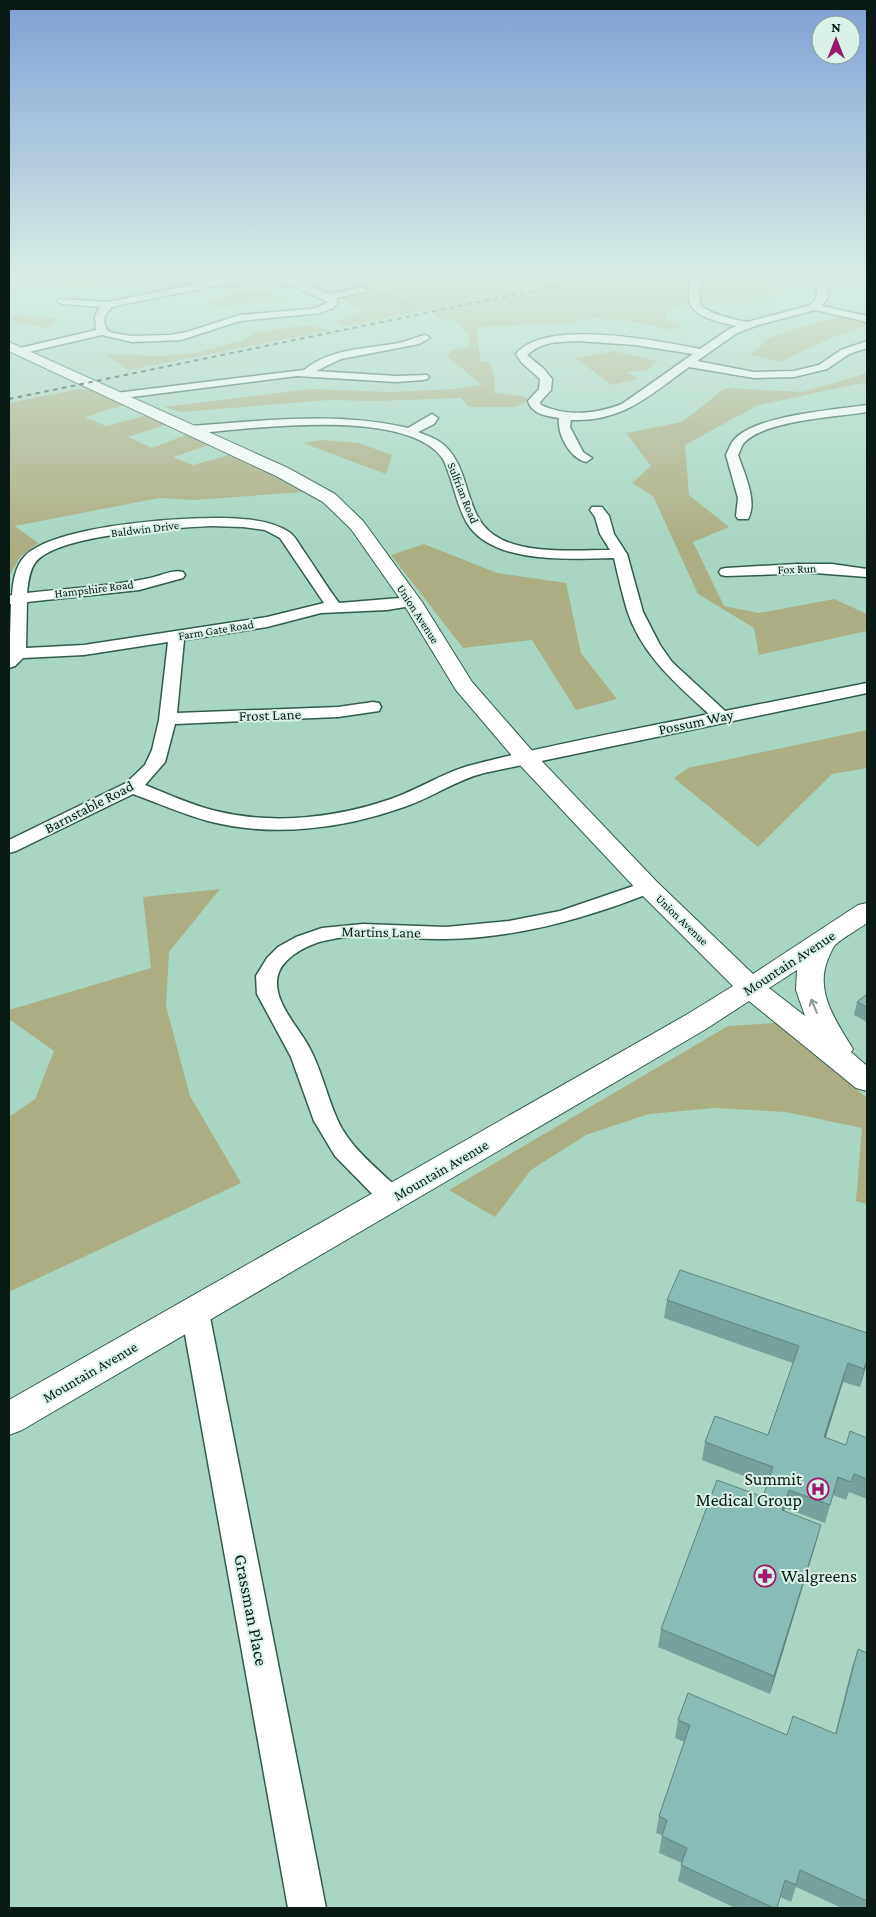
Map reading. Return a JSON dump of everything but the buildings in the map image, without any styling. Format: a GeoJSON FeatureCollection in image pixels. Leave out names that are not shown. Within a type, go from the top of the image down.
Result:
{"type":"FeatureCollection","features":[{"type":"Feature","properties":{"kind":"main road","name":"Union Avenue"},"geometry":{"type":"LineString","coordinates":[[51,365],[282,472],[329,498],[357,524],[412,602],[464,686],[526,759],[648,887],[751,988],[857,1072]]}},
{"type":"Feature","properties":{"kind":"main road","name":"Mountain Avenue"},"geometry":{"type":"LineString","coordinates":[[9,1419],[696,1022],[822,942],[867,911]]}},
{"type":"Feature","properties":{"kind":"main road"},"geometry":{"type":"LineString","coordinates":[[822,942],[811,966],[812,1005],[857,1072]]}},
{"type":"Feature","properties":{"kind":"street"},"geometry":{"type":"LineString","coordinates":[[307,373],[315,365]]}},
{"type":"Feature","properties":{"kind":"street"},"geometry":{"type":"LineString","coordinates":[[533,365],[542,372],[547,382],[545,390],[536,398],[534,404],[544,412],[565,416],[595,415],[622,408],[684,365]]}},
{"type":"Feature","properties":{"kind":"street"},"geometry":{"type":"LineString","coordinates":[[700,365],[754,376],[794,374],[818,369],[824,365]]}},
{"type":"Feature","properties":{"kind":"street"},"geometry":{"type":"LineString","coordinates":[[116,396],[307,373],[396,380],[423,377]]}},
{"type":"Feature","properties":{"kind":"street"},"geometry":{"type":"LineString","coordinates":[[743,516],[745,498],[732,455],[739,441],[750,433],[775,424],[867,410]]}},
{"type":"Feature","properties":{"kind":"street"},"geometry":{"type":"LineString","coordinates":[[565,416],[564,427],[578,454],[586,458]]}},
{"type":"Feature","properties":{"kind":"street"},"geometry":{"type":"LineString","coordinates":[[409,432],[430,421],[432,418]]}},
{"type":"Feature","properties":{"kind":"street","name":"Sulfrian Road"},"geometry":{"type":"LineString","coordinates":[[190,430],[329,422],[368,424],[409,432],[431,441],[447,455],[474,523],[492,540],[539,553],[620,554]]}},
{"type":"Feature","properties":{"kind":"street"},"geometry":{"type":"LineString","coordinates":[[597,510],[602,516],[607,534],[620,554],[636,612],[652,646],[666,665],[720,716]]}},
{"type":"Feature","properties":{"kind":"street","name":"Baldwin Drive"},"geometry":{"type":"LineString","coordinates":[[14,658],[15,599],[24,567],[36,554],[57,544],[104,534],[203,522],[235,521],[264,525],[285,534],[334,606]]}},
{"type":"Feature","properties":{"kind":"street","name":"Fox Run"},"geometry":{"type":"LineString","coordinates":[[726,572],[816,568],[867,572]]}},
{"type":"Feature","properties":{"kind":"street","name":"Hampshire Road"},"geometry":{"type":"LineString","coordinates":[[15,599],[114,588],[164,580],[178,575]]}},
{"type":"Feature","properties":{"kind":"street","name":"Farm Gate Road"},"geometry":{"type":"LineString","coordinates":[[14,658],[84,650],[267,622],[334,606],[369,606],[412,602]]}},
{"type":"Feature","properties":{"kind":"street","name":"Barnstable Road"},"geometry":{"type":"LineString","coordinates":[[9,847],[132,787],[147,774],[156,762],[160,752],[167,719],[177,636]]}},
{"type":"Feature","properties":{"kind":"street","name":"Possum Way"},"geometry":{"type":"LineString","coordinates":[[132,787],[214,817],[267,824],[316,822],[379,810],[416,796],[470,771],[720,716],[867,688]]}},
{"type":"Feature","properties":{"kind":"street","name":"Frost Lane"},"geometry":{"type":"LineString","coordinates":[[167,719],[338,712],[373,707]]}},
{"type":"Feature","properties":{"kind":"street","name":"Martins Lane"},"geometry":{"type":"LineString","coordinates":[[392,1198],[348,1156],[331,1131],[299,1049],[267,995],[266,985],[271,966],[280,956],[298,943],[331,932],[367,929],[447,933],[518,926],[584,911],[648,887]]}},
{"type":"Feature","properties":{"kind":"street","name":"Grassman Place"},"geometry":{"type":"LineString","coordinates":[[195,1312],[307,1908]]}},
{"type":"Feature","properties":{"kind":"green space"},"geometry":{"type":"Polygon","coordinates":[[[121,365],[151,365],[128,370],[121,365]]]}},
{"type":"Feature","properties":{"kind":"green space"},"geometry":{"type":"Polygon","coordinates":[[[458,365],[491,365],[495,380],[494,393],[523,396],[528,400],[516,407],[469,407],[461,398],[377,401],[329,400],[181,412],[164,407],[310,389],[390,392],[456,389],[482,385],[458,365]]]}},
{"type":"Feature","properties":{"kind":"green space"},"geometry":{"type":"Polygon","coordinates":[[[585,365],[652,365],[647,370],[627,372],[638,379],[612,385],[585,365]]]}},
{"type":"Feature","properties":{"kind":"green space"},"geometry":{"type":"Polygon","coordinates":[[[867,373],[867,382],[758,405],[685,445],[689,495],[729,527],[693,542],[724,606],[759,613],[834,599],[867,614],[867,631],[759,655],[754,628],[698,594],[653,496],[632,483],[651,466],[626,433],[682,422],[725,388],[803,392],[867,373]]]}},
{"type":"Feature","properties":{"kind":"green space"},"geometry":{"type":"Polygon","coordinates":[[[78,389],[91,390],[124,405],[85,417],[106,426],[148,415],[168,424],[128,437],[152,448],[189,434],[212,444],[173,457],[193,465],[233,454],[302,492],[194,500],[159,498],[15,526],[38,543],[20,557],[9,576],[9,403],[78,389]]]}},
{"type":"Feature","properties":{"kind":"green space"},"geometry":{"type":"Polygon","coordinates":[[[321,440],[359,443],[392,455],[386,474],[303,443],[321,440]]]}},
{"type":"Feature","properties":{"kind":"green space"},"geometry":{"type":"Polygon","coordinates":[[[424,544],[497,573],[566,583],[581,653],[617,699],[576,710],[532,640],[463,648],[391,555],[424,544]]]}},
{"type":"Feature","properties":{"kind":"green space"},"geometry":{"type":"Polygon","coordinates":[[[867,730],[867,768],[832,774],[758,847],[674,778],[688,768],[867,730]]]}},
{"type":"Feature","properties":{"kind":"green space"},"geometry":{"type":"Polygon","coordinates":[[[220,889],[169,952],[166,1006],[190,1096],[241,1183],[9,1292],[9,1117],[35,1099],[54,1051],[9,1019],[9,1010],[151,968],[143,897],[220,889]]]}},
{"type":"Feature","properties":{"kind":"green space"},"geometry":{"type":"Polygon","coordinates":[[[775,1023],[867,1098],[867,1204],[856,1201],[862,1128],[786,1112],[715,1108],[649,1114],[586,1135],[531,1170],[495,1217],[449,1190],[728,1026],[775,1023]]]}},
{"type":"Feature","properties":{"kind":"railway"},"geometry":{"type":"LineString","coordinates":[[9,399],[172,365]]}},
{"type":"Feature","properties":{"kind":"place","name":"Summit Medical Group"},"geometry":{"type":"Point","coordinates":[818,1489]}},
{"type":"Feature","properties":{"kind":"place","name":"Walgreens"},"geometry":{"type":"Point","coordinates":[765,1576]}}]}
